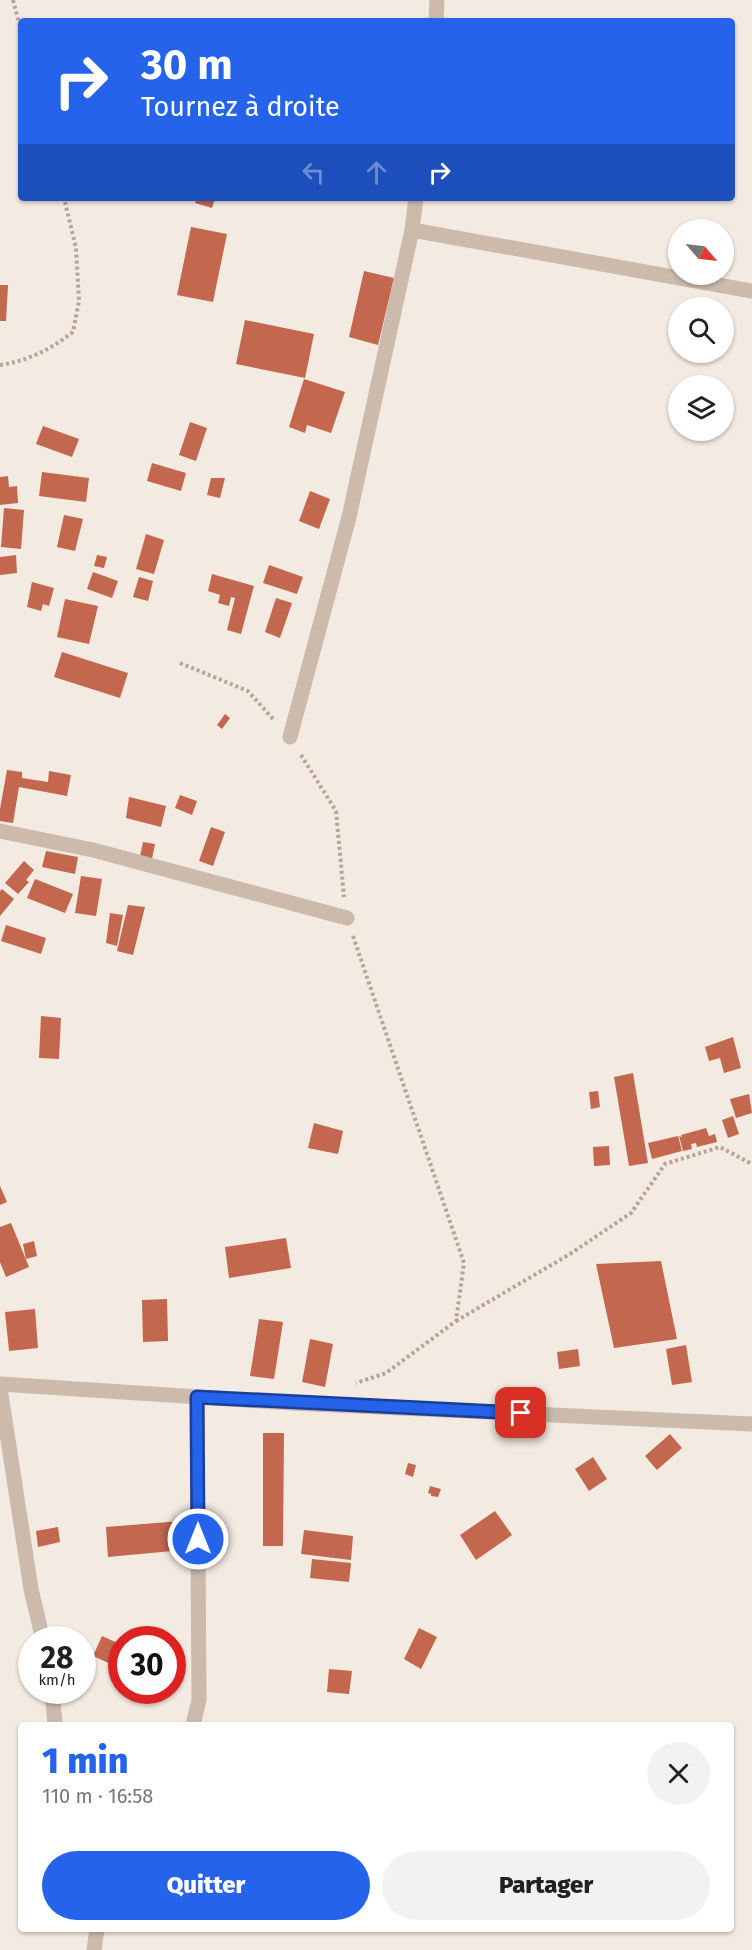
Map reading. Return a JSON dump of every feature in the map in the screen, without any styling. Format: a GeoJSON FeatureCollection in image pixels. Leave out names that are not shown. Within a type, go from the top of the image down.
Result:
{"type":"FeatureCollection","features":[{"type":"Feature","properties":{"kind":"street"},"geometry":{"type":"LineString","coordinates":[[436,18],[437,0]]}},
{"type":"Feature","properties":{"kind":"street"},"geometry":{"type":"LineString","coordinates":[[290,737],[349,517],[412,230],[416,201]]}},
{"type":"Feature","properties":{"kind":"street"},"geometry":{"type":"LineString","coordinates":[[412,230],[752,291]]}},
{"type":"Feature","properties":{"kind":"street"},"geometry":{"type":"LineString","coordinates":[[0,831],[93,850],[346,918]]}},
{"type":"Feature","properties":{"kind":"street"},"geometry":{"type":"LineString","coordinates":[[40,1626],[31,1589],[0,1386],[752,1424]]}},
{"type":"Feature","properties":{"kind":"street"},"geometry":{"type":"LineString","coordinates":[[194,1722],[199,1700],[197,1397]]}},
{"type":"Feature","properties":{"kind":"street"},"geometry":{"type":"LineString","coordinates":[[53,1704],[55,1722]]}},
{"type":"Feature","properties":{"kind":"street"},"geometry":{"type":"LineString","coordinates":[[94,1950],[97,1932]]}},
{"type":"Feature","properties":{"kind":"path"},"geometry":{"type":"LineString","coordinates":[[14,0],[18,18]]}},
{"type":"Feature","properties":{"kind":"path"},"geometry":{"type":"LineString","coordinates":[[0,365],[21,362],[57,344],[73,332],[79,301],[76,248],[65,201]]}},
{"type":"Feature","properties":{"kind":"path"},"geometry":{"type":"LineString","coordinates":[[180,663],[248,691],[290,737],[336,811],[346,918],[464,1263],[456,1321]]}},
{"type":"Feature","properties":{"kind":"path"},"geometry":{"type":"LineString","coordinates":[[354,1383],[386,1374],[456,1321],[570,1254],[631,1213],[665,1164],[720,1147],[752,1164]]}},
{"type":"Feature","properties":{"kind":"building"},"geometry":{"type":"Polygon","coordinates":[[[196,201],[214,201],[212,208],[195,203],[196,201]]]}},
{"type":"Feature","properties":{"kind":"building"},"geometry":{"type":"Polygon","coordinates":[[[191,227],[227,234],[213,302],[177,295],[191,227]]]}},
{"type":"Feature","properties":{"kind":"building"},"geometry":{"type":"Polygon","coordinates":[[[364,271],[394,278],[378,345],[349,337],[364,271]]]}},
{"type":"Feature","properties":{"kind":"building"},"geometry":{"type":"Polygon","coordinates":[[[0,285],[8,285],[6,321],[0,321],[0,285]]]}},
{"type":"Feature","properties":{"kind":"building"},"geometry":{"type":"Polygon","coordinates":[[[245,320],[314,334],[305,378],[236,364],[245,320]]]}},
{"type":"Feature","properties":{"kind":"building"},"geometry":{"type":"Polygon","coordinates":[[[304,379],[345,392],[331,433],[307,425],[305,433],[289,427],[304,379]]]}},
{"type":"Feature","properties":{"kind":"building"},"geometry":{"type":"Polygon","coordinates":[[[190,422],[207,428],[196,461],[179,455],[190,422]]]}},
{"type":"Feature","properties":{"kind":"building"},"geometry":{"type":"Polygon","coordinates":[[[43,426],[79,439],[72,457],[36,444],[43,426]]]}},
{"type":"Feature","properties":{"kind":"building"},"geometry":{"type":"Polygon","coordinates":[[[152,463],[186,473],[181,491],[147,481],[152,463]]]}},
{"type":"Feature","properties":{"kind":"building"},"geometry":{"type":"Polygon","coordinates":[[[42,472],[89,478],[86,502],[39,496],[42,472]]]}},
{"type":"Feature","properties":{"kind":"building"},"geometry":{"type":"Polygon","coordinates":[[[8,476],[9,487],[17,486],[18,503],[0,505],[0,477],[8,476]]]}},
{"type":"Feature","properties":{"kind":"building"},"geometry":{"type":"Polygon","coordinates":[[[211,478],[225,478],[220,498],[207,495],[211,478]]]}},
{"type":"Feature","properties":{"kind":"building"},"geometry":{"type":"Polygon","coordinates":[[[310,491],[330,499],[319,529],[299,521],[310,491]]]}},
{"type":"Feature","properties":{"kind":"building"},"geometry":{"type":"Polygon","coordinates":[[[4,508],[24,510],[21,549],[1,547],[4,508]]]}},
{"type":"Feature","properties":{"kind":"building"},"geometry":{"type":"Polygon","coordinates":[[[64,515],[83,519],[75,551],[57,547],[64,515]]]}},
{"type":"Feature","properties":{"kind":"building"},"geometry":{"type":"Polygon","coordinates":[[[146,534],[164,540],[154,574],[136,569],[146,534]]]}},
{"type":"Feature","properties":{"kind":"building"},"geometry":{"type":"Polygon","coordinates":[[[16,555],[17,573],[0,575],[0,557],[16,555]]]}},
{"type":"Feature","properties":{"kind":"building"},"geometry":{"type":"Polygon","coordinates":[[[97,555],[107,557],[104,568],[94,566],[97,555]]]}},
{"type":"Feature","properties":{"kind":"building"},"geometry":{"type":"Polygon","coordinates":[[[269,565],[303,577],[297,594],[263,583],[269,565]]]}},
{"type":"Feature","properties":{"kind":"building"},"geometry":{"type":"Polygon","coordinates":[[[93,572],[118,581],[112,598],[87,589],[93,572]]]}},
{"type":"Feature","properties":{"kind":"building"},"geometry":{"type":"Polygon","coordinates":[[[212,574],[254,586],[241,634],[227,630],[235,598],[231,597],[229,606],[218,603],[220,595],[208,591],[212,574]]]}},
{"type":"Feature","properties":{"kind":"building"},"geometry":{"type":"Polygon","coordinates":[[[139,577],[153,581],[148,601],[133,597],[139,577]]]}},
{"type":"Feature","properties":{"kind":"building"},"geometry":{"type":"Polygon","coordinates":[[[32,582],[54,588],[49,606],[43,604],[41,611],[27,607],[32,582]]]}},
{"type":"Feature","properties":{"kind":"building"},"geometry":{"type":"Polygon","coordinates":[[[276,598],[292,603],[280,638],[265,632],[276,598]]]}},
{"type":"Feature","properties":{"kind":"building"},"geometry":{"type":"Polygon","coordinates":[[[65,599],[98,606],[89,644],[57,637],[65,599]]]}},
{"type":"Feature","properties":{"kind":"building"},"geometry":{"type":"Polygon","coordinates":[[[62,652],[128,673],[120,698],[54,677],[62,652]]]}},
{"type":"Feature","properties":{"kind":"building"},"geometry":{"type":"Polygon","coordinates":[[[225,714],[230,718],[222,729],[217,725],[225,714]]]}},
{"type":"Feature","properties":{"kind":"building"},"geometry":{"type":"Polygon","coordinates":[[[7,770],[22,772],[22,778],[48,782],[49,771],[71,775],[67,796],[19,787],[13,823],[0,821],[7,770]]]}},
{"type":"Feature","properties":{"kind":"building"},"geometry":{"type":"Polygon","coordinates":[[[180,795],[197,801],[192,815],[175,808],[180,795]]]}},
{"type":"Feature","properties":{"kind":"building"},"geometry":{"type":"Polygon","coordinates":[[[129,797],[166,806],[161,827],[126,818],[129,797]]]}},
{"type":"Feature","properties":{"kind":"building"},"geometry":{"type":"Polygon","coordinates":[[[211,827],[225,832],[213,866],[199,861],[211,827]]]}},
{"type":"Feature","properties":{"kind":"building"},"geometry":{"type":"Polygon","coordinates":[[[143,842],[155,844],[152,859],[140,856],[143,842]]]}},
{"type":"Feature","properties":{"kind":"building"},"geometry":{"type":"Polygon","coordinates":[[[46,851],[78,857],[75,874],[42,867],[46,851]]]}},
{"type":"Feature","properties":{"kind":"building"},"geometry":{"type":"Polygon","coordinates":[[[24,861],[34,870],[26,880],[29,882],[18,894],[5,883],[24,861]]]}},
{"type":"Feature","properties":{"kind":"building"},"geometry":{"type":"Polygon","coordinates":[[[81,876],[102,879],[96,916],[75,913],[81,876]]]}},
{"type":"Feature","properties":{"kind":"building"},"geometry":{"type":"Polygon","coordinates":[[[35,879],[73,894],[65,913],[27,898],[35,879]]]}},
{"type":"Feature","properties":{"kind":"building"},"geometry":{"type":"Polygon","coordinates":[[[2,889],[14,899],[0,916],[0,891],[2,889]]]}},
{"type":"Feature","properties":{"kind":"building"},"geometry":{"type":"Polygon","coordinates":[[[128,905],[145,907],[133,955],[117,951],[128,905]]]}},
{"type":"Feature","properties":{"kind":"building"},"geometry":{"type":"Polygon","coordinates":[[[110,913],[123,915],[117,946],[106,943],[110,913]]]}},
{"type":"Feature","properties":{"kind":"building"},"geometry":{"type":"Polygon","coordinates":[[[6,925],[46,938],[41,954],[1,941],[6,925]]]}},
{"type":"Feature","properties":{"kind":"building"},"geometry":{"type":"Polygon","coordinates":[[[41,1016],[61,1018],[59,1059],[39,1058],[41,1016]]]}},
{"type":"Feature","properties":{"kind":"building"},"geometry":{"type":"Polygon","coordinates":[[[733,1037],[741,1068],[724,1073],[720,1058],[709,1061],[705,1047],[733,1037]]]}},
{"type":"Feature","properties":{"kind":"building"},"geometry":{"type":"Polygon","coordinates":[[[633,1073],[648,1163],[629,1166],[614,1077],[633,1073]]]}},
{"type":"Feature","properties":{"kind":"building"},"geometry":{"type":"Polygon","coordinates":[[[598,1091],[600,1107],[591,1109],[589,1092],[598,1091]]]}},
{"type":"Feature","properties":{"kind":"building"},"geometry":{"type":"Polygon","coordinates":[[[749,1094],[752,1113],[736,1118],[730,1099],[749,1094]]]}},
{"type":"Feature","properties":{"kind":"building"},"geometry":{"type":"Polygon","coordinates":[[[733,1116],[739,1134],[728,1138],[722,1120],[733,1116]]]}},
{"type":"Feature","properties":{"kind":"building"},"geometry":{"type":"Polygon","coordinates":[[[314,1123],[343,1131],[338,1154],[308,1148],[314,1123]]]}},
{"type":"Feature","properties":{"kind":"building"},"geometry":{"type":"Polygon","coordinates":[[[706,1128],[709,1136],[715,1134],[717,1142],[697,1147],[696,1143],[691,1144],[692,1149],[683,1151],[679,1136],[682,1137],[681,1135],[706,1128]]]}},
{"type":"Feature","properties":{"kind":"building"},"geometry":{"type":"Polygon","coordinates":[[[678,1136],[682,1151],[652,1159],[648,1143],[678,1136]]]}},
{"type":"Feature","properties":{"kind":"building"},"geometry":{"type":"Polygon","coordinates":[[[609,1146],[610,1165],[594,1166],[593,1147],[609,1146]]]}},
{"type":"Feature","properties":{"kind":"building"},"geometry":{"type":"Polygon","coordinates":[[[0,1186],[7,1202],[0,1205],[0,1186]]]}},
{"type":"Feature","properties":{"kind":"building"},"geometry":{"type":"Polygon","coordinates":[[[11,1223],[29,1267],[6,1277],[0,1262],[0,1227],[11,1223]]]}},
{"type":"Feature","properties":{"kind":"building"},"geometry":{"type":"Polygon","coordinates":[[[286,1238],[291,1268],[229,1278],[225,1247],[286,1238]]]}},
{"type":"Feature","properties":{"kind":"building"},"geometry":{"type":"Polygon","coordinates":[[[34,1241],[37,1256],[26,1259],[23,1244],[34,1241]]]}},
{"type":"Feature","properties":{"kind":"building"},"geometry":{"type":"Polygon","coordinates":[[[661,1261],[677,1339],[614,1348],[596,1264],[661,1261]]]}},
{"type":"Feature","properties":{"kind":"building"},"geometry":{"type":"Polygon","coordinates":[[[167,1299],[168,1341],[143,1342],[142,1300],[167,1299]]]}},
{"type":"Feature","properties":{"kind":"building"},"geometry":{"type":"Polygon","coordinates":[[[35,1309],[38,1348],[9,1351],[5,1312],[35,1309]]]}},
{"type":"Feature","properties":{"kind":"building"},"geometry":{"type":"Polygon","coordinates":[[[259,1319],[283,1322],[274,1379],[250,1376],[259,1319]]]}},
{"type":"Feature","properties":{"kind":"building"},"geometry":{"type":"Polygon","coordinates":[[[310,1339],[333,1344],[325,1387],[302,1382],[310,1339]]]}},
{"type":"Feature","properties":{"kind":"building"},"geometry":{"type":"Polygon","coordinates":[[[686,1345],[692,1382],[672,1385],[666,1349],[686,1345]]]}},
{"type":"Feature","properties":{"kind":"building"},"geometry":{"type":"Polygon","coordinates":[[[578,1349],[580,1366],[559,1369],[557,1352],[578,1349]]]}},
{"type":"Feature","properties":{"kind":"building"},"geometry":{"type":"Polygon","coordinates":[[[263,1433],[284,1433],[283,1546],[263,1546],[263,1433]]]}},
{"type":"Feature","properties":{"kind":"building"},"geometry":{"type":"Polygon","coordinates":[[[670,1434],[682,1448],[657,1470],[645,1456],[670,1434]]]}},
{"type":"Feature","properties":{"kind":"building"},"geometry":{"type":"Polygon","coordinates":[[[593,1457],[607,1479],[589,1491],[575,1469],[593,1457]]]}},
{"type":"Feature","properties":{"kind":"building"},"geometry":{"type":"Polygon","coordinates":[[[408,1463],[416,1465],[413,1477],[405,1474],[408,1463]]]}},
{"type":"Feature","properties":{"kind":"building"},"geometry":{"type":"Polygon","coordinates":[[[430,1486],[441,1489],[438,1497],[428,1493],[430,1486]]]}},
{"type":"Feature","properties":{"kind":"building"},"geometry":{"type":"Polygon","coordinates":[[[495,1511],[512,1535],[476,1560],[460,1535],[495,1511]]]}},
{"type":"Feature","properties":{"kind":"building"},"geometry":{"type":"Polygon","coordinates":[[[181,1521],[183,1550],[108,1557],[106,1527],[181,1521]]]}},
{"type":"Feature","properties":{"kind":"building"},"geometry":{"type":"Polygon","coordinates":[[[58,1527],[60,1542],[38,1547],[36,1531],[58,1527]]]}},
{"type":"Feature","properties":{"kind":"building"},"geometry":{"type":"Polygon","coordinates":[[[304,1530],[353,1536],[351,1560],[301,1554],[304,1530]]]}},
{"type":"Feature","properties":{"kind":"building"},"geometry":{"type":"Polygon","coordinates":[[[312,1559],[351,1563],[349,1582],[310,1578],[312,1559]]]}},
{"type":"Feature","properties":{"kind":"building"},"geometry":{"type":"Polygon","coordinates":[[[419,1628],[437,1637],[421,1669],[404,1659],[419,1628]]]}},
{"type":"Feature","properties":{"kind":"building"},"geometry":{"type":"Polygon","coordinates":[[[102,1636],[108,1639],[108,1663],[96,1657],[96,1649],[102,1636]]]}},
{"type":"Feature","properties":{"kind":"building"},"geometry":{"type":"Polygon","coordinates":[[[329,1669],[352,1671],[349,1694],[327,1692],[329,1669]]]}},
{"type":"Feature","properties":{"kind":"route"},"geometry":{"type":"LineString","coordinates":[[198,1539],[197,1397],[521,1413]]}}]}
